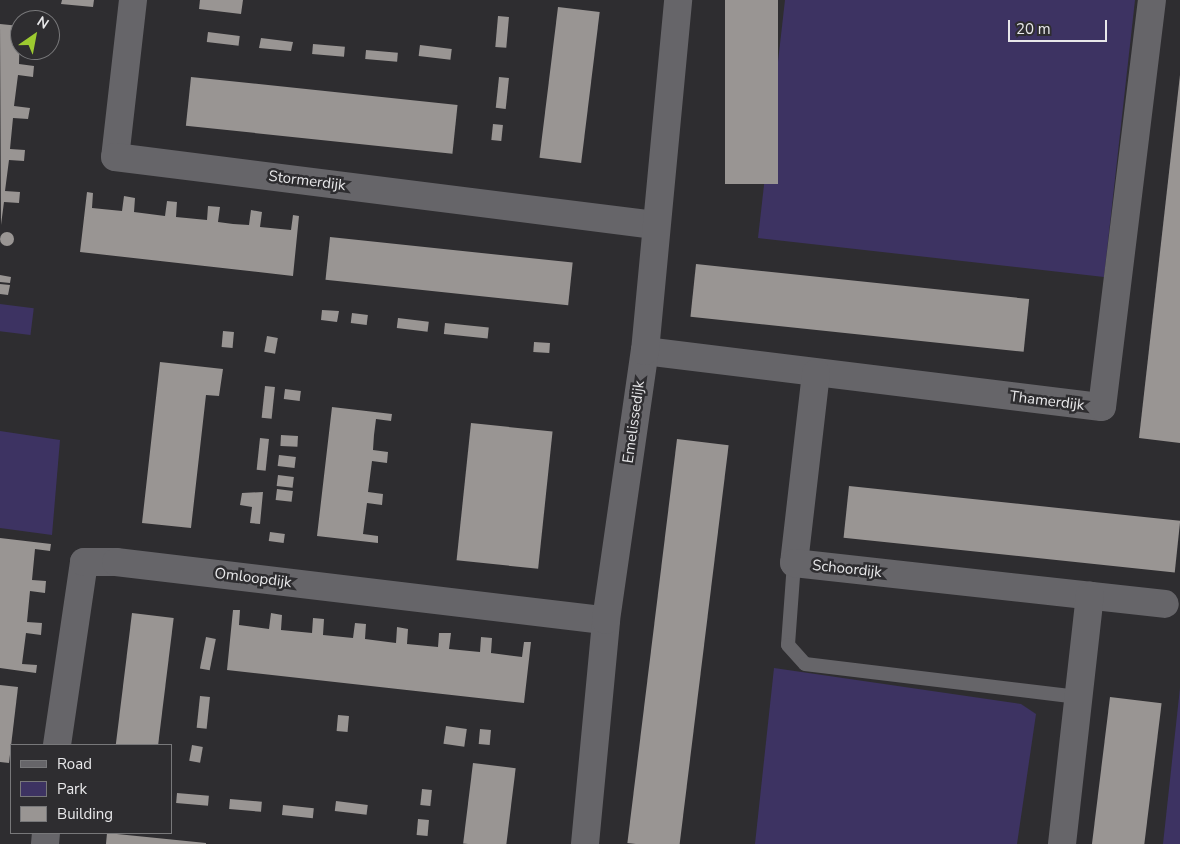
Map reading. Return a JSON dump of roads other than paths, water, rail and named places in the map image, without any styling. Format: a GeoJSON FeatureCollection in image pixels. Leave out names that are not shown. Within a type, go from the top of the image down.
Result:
{"type":"FeatureCollection","features":[{"type":"Feature","properties":{"kind":"street","name":"Stormerdijk"},"geometry":{"type":"LineString","coordinates":[[133,0],[115,157],[655,225]]}},
{"type":"Feature","properties":{"kind":"street","name":"Emelissedijk"},"geometry":{"type":"LineString","coordinates":[[585,844],[606,620],[645,351],[655,225],[678,0]]}},
{"type":"Feature","properties":{"kind":"street","name":"Thamerdijk"},"geometry":{"type":"LineString","coordinates":[[645,351],[1102,407],[1152,0]]}},
{"type":"Feature","properties":{"kind":"street","name":"Schoordijk"},"geometry":{"type":"LineString","coordinates":[[816,372],[794,564],[1165,604]]}},
{"type":"Feature","properties":{"kind":"street","name":"Omloopdijk"},"geometry":{"type":"LineString","coordinates":[[57,744],[84,562],[116,562],[606,620]]}},
{"type":"Feature","properties":{"kind":"street"},"geometry":{"type":"LineString","coordinates":[[1062,844],[1090,596]]}},
{"type":"Feature","properties":{"kind":"lane"},"geometry":{"type":"LineString","coordinates":[[794,564],[788,645],[805,664],[1078,698]]}}]}
